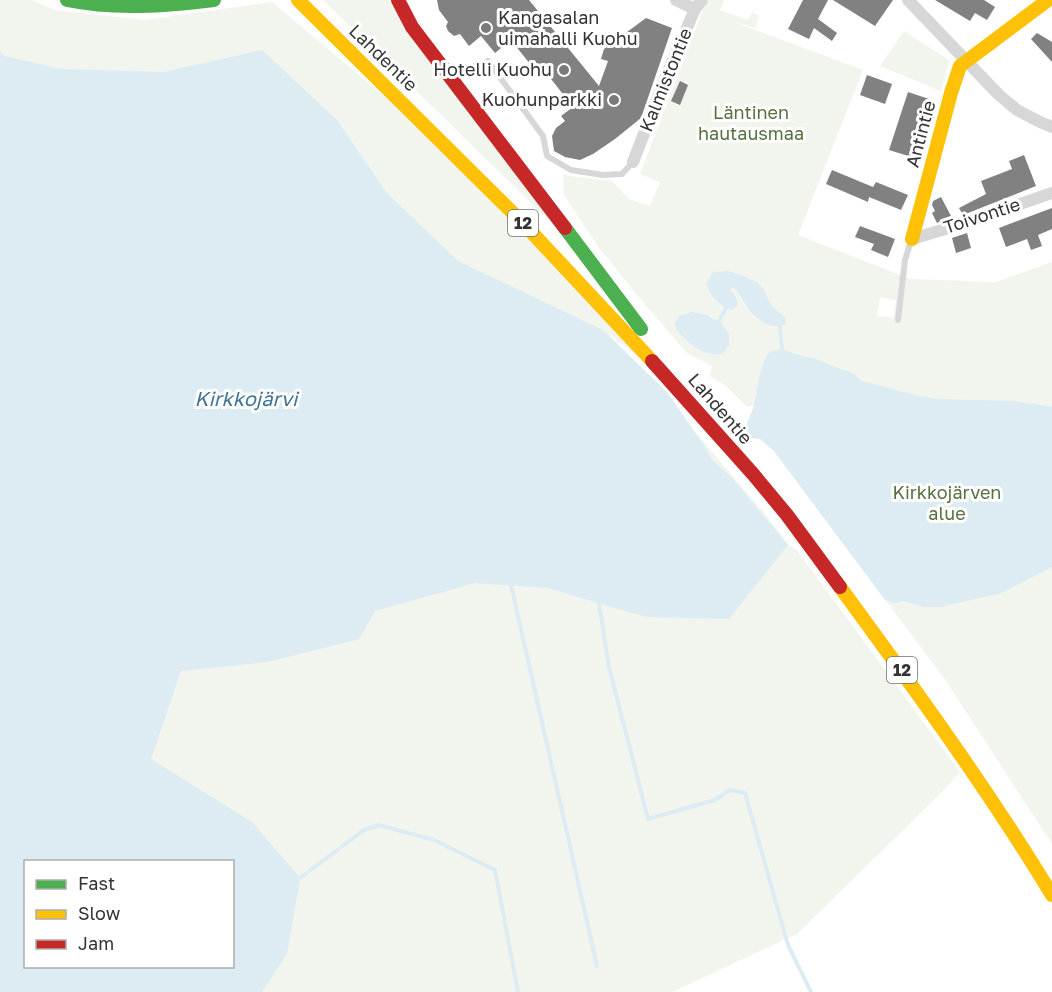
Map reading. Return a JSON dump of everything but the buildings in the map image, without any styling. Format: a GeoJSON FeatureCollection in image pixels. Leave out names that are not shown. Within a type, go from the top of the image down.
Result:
{"type":"FeatureCollection","features":[{"type":"Feature","properties":{"kind":"main road"},"geometry":{"type":"LineString","coordinates":[[67,0],[115,8],[166,6],[214,0]]}},
{"type":"Feature","properties":{"kind":"main road","name":"Lahdentie"},"geometry":{"type":"LineString","coordinates":[[298,0],[556,256],[641,346],[738,456],[822,562],[911,683],[972,769],[1052,895]]}},
{"type":"Feature","properties":{"kind":"main road"},"geometry":{"type":"LineString","coordinates":[[398,0],[418,35],[738,456]]}},
{"type":"Feature","properties":{"kind":"main road","name":"Antintie"},"geometry":{"type":"LineString","coordinates":[[912,239],[960,66],[1048,0]]}},
{"type":"Feature","properties":{"kind":"street"},"geometry":{"type":"LineString","coordinates":[[676,0],[699,5]]}},
{"type":"Feature","properties":{"kind":"street"},"geometry":{"type":"LineString","coordinates":[[908,0],[999,95],[1017,110],[1052,127]]}},
{"type":"Feature","properties":{"kind":"street","name":"Kalmistontie"},"geometry":{"type":"LineString","coordinates":[[633,162],[667,74],[699,5]]}},
{"type":"Feature","properties":{"kind":"street","name":"Toivontie"},"geometry":{"type":"LineString","coordinates":[[912,239],[1052,193]]}},
{"type":"Feature","properties":{"kind":"lane"},"geometry":{"type":"LineString","coordinates":[[488,61],[543,136],[547,156],[571,170],[603,175],[622,174],[633,162]]}},
{"type":"Feature","properties":{"kind":"lane","name":"Antintie"},"geometry":{"type":"LineString","coordinates":[[898,320],[905,260],[912,239]]}},
{"type":"Feature","properties":{"kind":"green space"},"geometry":{"type":"Polygon","coordinates":[[[0,0],[31,0],[55,10],[145,20],[272,2],[403,112],[663,375],[607,333],[657,387],[789,545],[796,549],[960,772],[797,934],[672,992],[0,992],[0,54],[2,54],[0,52],[0,0]]]}},
{"type":"Feature","properties":{"kind":"green space"},"geometry":{"type":"Polygon","coordinates":[[[323,0],[392,0],[554,225],[323,0]]]}},
{"type":"Feature","properties":{"kind":"green space","name":"Läntinen hautausmaa"},"geometry":{"type":"Polygon","coordinates":[[[709,0],[724,0],[720,10],[748,20],[751,14],[759,16],[755,28],[731,21],[863,70],[798,235],[910,279],[996,282],[1052,262],[1052,844],[946,681],[774,451],[760,439],[749,438],[745,434],[745,428],[754,406],[747,407],[726,386],[710,376],[712,366],[687,353],[599,248],[564,195],[563,175],[612,181],[629,199],[650,206],[660,182],[640,174],[705,5],[709,0]],[[880,297],[877,316],[893,318],[896,300],[880,297]]]}},
{"type":"Feature","properties":{"kind":"green space"},"geometry":{"type":"Polygon","coordinates":[[[904,31],[949,60],[941,91],[880,66],[904,31]]]}},
{"type":"Feature","properties":{"kind":"water","name":"Kirkkojärvi"},"geometry":{"type":"Polygon","coordinates":[[[262,50],[337,120],[386,192],[458,261],[603,330],[667,392],[712,460],[732,478],[788,545],[729,619],[646,617],[547,588],[475,583],[375,611],[359,639],[267,662],[181,671],[151,759],[252,822],[300,878],[287,954],[262,992],[0,992],[0,52],[5,56],[61,69],[164,72],[262,50]]]}},
{"type":"Feature","properties":{"kind":"water"},"geometry":{"type":"Polygon","coordinates":[[[728,271],[758,283],[771,305],[786,318],[786,324],[776,326],[758,319],[733,287],[730,290],[736,298],[737,307],[731,310],[719,303],[706,284],[713,272],[728,271]]]}},
{"type":"Feature","properties":{"kind":"water"},"geometry":{"type":"Polygon","coordinates":[[[691,312],[707,315],[722,324],[729,334],[729,345],[722,354],[702,351],[676,330],[675,322],[680,316],[691,312]]]}},
{"type":"Feature","properties":{"kind":"water","name":"Kirkkojärven alue"},"geometry":{"type":"Polygon","coordinates":[[[782,349],[854,374],[862,381],[919,396],[937,399],[1014,401],[1052,407],[1052,567],[999,594],[942,607],[923,607],[904,601],[894,603],[885,600],[774,451],[760,439],[749,438],[745,434],[766,358],[769,352],[782,349]]]}},
{"type":"Feature","properties":{"kind":"waterway"},"geometry":{"type":"LineString","coordinates":[[719,321],[726,308]]}},
{"type":"Feature","properties":{"kind":"waterway"},"geometry":{"type":"LineString","coordinates":[[780,327],[782,349]]}},
{"type":"Feature","properties":{"kind":"waterway"},"geometry":{"type":"LineString","coordinates":[[511,585],[597,966]]}},
{"type":"Feature","properties":{"kind":"waterway"},"geometry":{"type":"LineString","coordinates":[[599,603],[609,667],[648,819],[715,800],[730,790],[745,793],[788,945],[811,992]]}},
{"type":"Feature","properties":{"kind":"waterway"},"geometry":{"type":"LineString","coordinates":[[300,878],[364,830],[379,825],[434,840],[495,870],[518,992]]}},
{"type":"Feature","properties":{"kind":"traffic: fast"},"geometry":{"type":"LineString","coordinates":[[67,0],[104,5],[140,6],[214,0]]}},
{"type":"Feature","properties":{"kind":"traffic: fast"},"geometry":{"type":"LineString","coordinates":[[565,228],[641,329]]}},
{"type":"Feature","properties":{"kind":"traffic: slow"},"geometry":{"type":"LineString","coordinates":[[298,0],[522,222],[652,361]]}},
{"type":"Feature","properties":{"kind":"traffic: slow"},"geometry":{"type":"LineString","coordinates":[[912,239],[960,66],[1048,0]]}},
{"type":"Feature","properties":{"kind":"traffic: slow"},"geometry":{"type":"LineString","coordinates":[[840,587],[976,777],[1052,895]]}},
{"type":"Feature","properties":{"kind":"traffic: jam"},"geometry":{"type":"LineString","coordinates":[[398,0],[412,27],[565,228]]}},
{"type":"Feature","properties":{"kind":"traffic: jam"},"geometry":{"type":"LineString","coordinates":[[652,361],[753,474],[787,515],[840,587]]}},
{"type":"Feature","properties":{"kind":"place","name":"Kangasalan uimahalli Kuohu"},"geometry":{"type":"Point","coordinates":[486,28]}},
{"type":"Feature","properties":{"kind":"place","name":"Hotelli Kuohu"},"geometry":{"type":"Point","coordinates":[564,70]}},
{"type":"Feature","properties":{"kind":"place","name":"Kuohunparkki"},"geometry":{"type":"Point","coordinates":[614,100]}}]}
